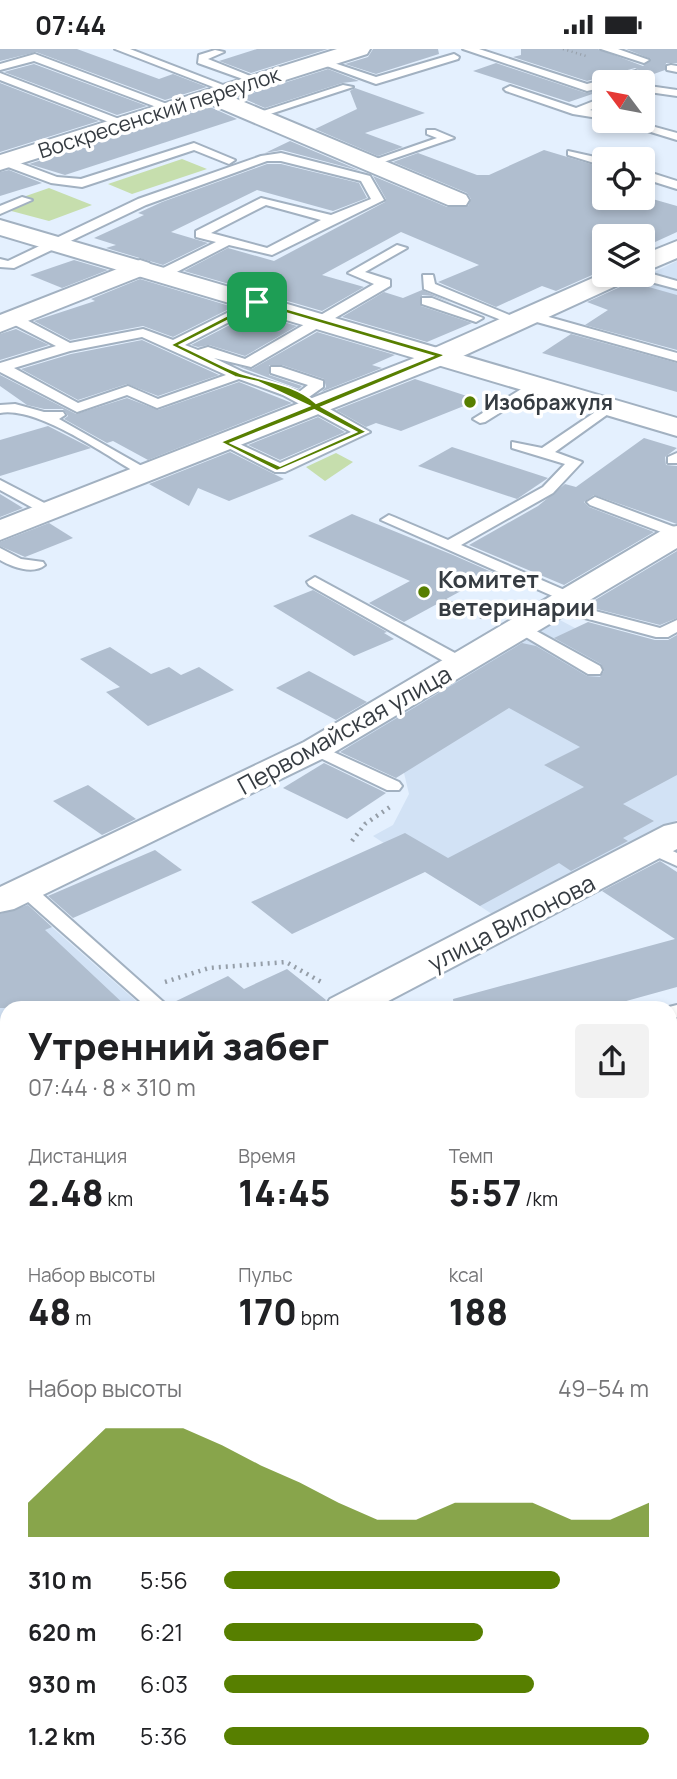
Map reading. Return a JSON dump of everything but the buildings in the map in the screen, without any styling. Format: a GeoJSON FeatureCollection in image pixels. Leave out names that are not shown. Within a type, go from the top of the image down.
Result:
{"type":"FeatureCollection","features":[{"type":"Feature","properties":{"kind":"street","name":"Воскресенский переулок"},"geometry":{"type":"LineString","coordinates":[[2,162],[356,49]]}},
{"type":"Feature","properties":{"kind":"street"},"geometry":{"type":"LineString","coordinates":[[220,93],[368,163],[457,200]]}},
{"type":"Feature","properties":{"kind":"street"},"geometry":{"type":"LineString","coordinates":[[0,227],[677,427]]}},
{"type":"Feature","properties":{"kind":"street"},"geometry":{"type":"LineString","coordinates":[[655,259],[677,249]]}},
{"type":"Feature","properties":{"kind":"street"},"geometry":{"type":"LineString","coordinates":[[7,321],[151,271]]}},
{"type":"Feature","properties":{"kind":"street"},"geometry":{"type":"LineString","coordinates":[[0,531],[224,442],[308,402],[440,356],[594,287]]}},
{"type":"Feature","properties":{"kind":"street","name":"Первомайская улица"},"geometry":{"type":"LineString","coordinates":[[13,895],[253,782],[316,749],[460,663],[504,624],[563,602],[677,534]]}},
{"type":"Feature","properties":{"kind":"street","name":"улица Вилонова"},"geometry":{"type":"LineString","coordinates":[[336,997],[669,847]]}},
{"type":"Feature","properties":{"kind":"lane"},"geometry":{"type":"LineString","coordinates":[[120,49],[220,93]]}},
{"type":"Feature","properties":{"kind":"lane"},"geometry":{"type":"LineString","coordinates":[[468,49],[587,88],[592,87]]}},
{"type":"Feature","properties":{"kind":"lane"},"geometry":{"type":"LineString","coordinates":[[606,49],[644,60]]}},
{"type":"Feature","properties":{"kind":"lane"},"geometry":{"type":"LineString","coordinates":[[219,52],[203,57],[202,61],[258,81]]}},
{"type":"Feature","properties":{"kind":"lane"},"geometry":{"type":"LineString","coordinates":[[0,67],[35,57],[171,109]]}},
{"type":"Feature","properties":{"kind":"lane"},"geometry":{"type":"LineString","coordinates":[[318,61],[376,81],[454,57]]}},
{"type":"Feature","properties":{"kind":"lane"},"geometry":{"type":"LineString","coordinates":[[0,76],[123,124]]}},
{"type":"Feature","properties":{"kind":"lane"},"geometry":{"type":"LineString","coordinates":[[260,114],[347,87]]}},
{"type":"Feature","properties":{"kind":"lane"},"geometry":{"type":"LineString","coordinates":[[510,89],[577,112],[592,114]]}},
{"type":"Feature","properties":{"kind":"lane"},"geometry":{"type":"LineString","coordinates":[[655,89],[677,93]]}},
{"type":"Feature","properties":{"kind":"lane"},"geometry":{"type":"LineString","coordinates":[[577,112],[592,105]]}},
{"type":"Feature","properties":{"kind":"lane"},"geometry":{"type":"LineString","coordinates":[[655,131],[677,137]]}},
{"type":"Feature","properties":{"kind":"lane"},"geometry":{"type":"LineString","coordinates":[[368,163],[448,138],[432,132]]}},
{"type":"Feature","properties":{"kind":"lane"},"geometry":{"type":"LineString","coordinates":[[2,162],[69,183],[94,180],[194,146],[229,160]]}},
{"type":"Feature","properties":{"kind":"lane"},"geometry":{"type":"LineString","coordinates":[[572,153],[592,159]]}},
{"type":"Feature","properties":{"kind":"lane"},"geometry":{"type":"LineString","coordinates":[[0,263],[9,265],[101,219],[153,197],[265,158],[281,157],[366,179],[378,200],[332,219],[268,253],[200,234],[265,201],[332,219]]}},
{"type":"Feature","properties":{"kind":"lane"},"geometry":{"type":"LineString","coordinates":[[655,178],[677,185]]}},
{"type":"Feature","properties":{"kind":"lane"},"geometry":{"type":"LineString","coordinates":[[0,210],[26,201]]}},
{"type":"Feature","properties":{"kind":"lane"},"geometry":{"type":"LineString","coordinates":[[151,271],[228,241]]}},
{"type":"Feature","properties":{"kind":"lane"},"geometry":{"type":"LineString","coordinates":[[198,355],[208,351],[246,364],[385,283],[354,273],[401,248]]}},
{"type":"Feature","properties":{"kind":"lane"},"geometry":{"type":"LineString","coordinates":[[428,278],[429,286],[518,322]]}},
{"type":"Feature","properties":{"kind":"lane"},"geometry":{"type":"LineString","coordinates":[[655,279],[674,283]]}},
{"type":"Feature","properties":{"kind":"lane"},"geometry":{"type":"LineString","coordinates":[[427,301],[677,357]]}},
{"type":"Feature","properties":{"kind":"lane"},"geometry":{"type":"LineString","coordinates":[[174,345],[257,302]]}},
{"type":"Feature","properties":{"kind":"lane"},"geometry":{"type":"LineString","coordinates":[[7,321],[68,347]]}},
{"type":"Feature","properties":{"kind":"lane"},"geometry":{"type":"LineString","coordinates":[[1,367],[68,347],[143,333],[198,355],[238,375],[260,380],[363,432],[280,469],[224,442]]}},
{"type":"Feature","properties":{"kind":"lane"},"geometry":{"type":"LineString","coordinates":[[1,367],[77,408]]}},
{"type":"Feature","properties":{"kind":"lane"},"geometry":{"type":"LineString","coordinates":[[276,370],[318,384],[308,402]]}},
{"type":"Feature","properties":{"kind":"lane"},"geometry":{"type":"LineString","coordinates":[[49,419],[128,390],[157,404],[238,375]]}},
{"type":"Feature","properties":{"kind":"lane"},"geometry":{"type":"LineString","coordinates":[[480,419],[536,384]]}},
{"type":"Feature","properties":{"kind":"lane"},"geometry":{"type":"LineString","coordinates":[[0,409],[9,406],[32,411],[147,473]]}},
{"type":"Feature","properties":{"kind":"lane"},"geometry":{"type":"LineString","coordinates":[[544,453],[610,406]]}},
{"type":"Feature","properties":{"kind":"lane"},"geometry":{"type":"LineString","coordinates":[[449,546],[548,490],[575,462],[517,445]]}},
{"type":"Feature","properties":{"kind":"lane"},"geometry":{"type":"LineString","coordinates":[[0,484],[49,511]]}},
{"type":"Feature","properties":{"kind":"lane"},"geometry":{"type":"LineString","coordinates":[[595,502],[677,534]]}},
{"type":"Feature","properties":{"kind":"lane"},"geometry":{"type":"LineString","coordinates":[[389,520],[563,602],[662,635],[677,625]]}},
{"type":"Feature","properties":{"kind":"lane"},"geometry":{"type":"LineString","coordinates":[[0,553],[17,563],[37,565]]}},
{"type":"Feature","properties":{"kind":"lane"},"geometry":{"type":"LineString","coordinates":[[315,582],[460,663]]}},
{"type":"Feature","properties":{"kind":"lane"},"geometry":{"type":"LineString","coordinates":[[504,624],[594,670]]}},
{"type":"Feature","properties":{"kind":"lane"},"geometry":{"type":"LineString","coordinates":[[316,749],[393,786]]}},
{"type":"Feature","properties":{"kind":"lane"},"geometry":{"type":"LineString","coordinates":[[13,895],[152,1001]]}},
{"type":"Feature","properties":{"kind":"path"},"geometry":{"type":"LineString","coordinates":[[445,600],[504,624]]}},
{"type":"Feature","properties":{"kind":"path"},"geometry":{"type":"LineString","coordinates":[[352,841],[365,824],[390,807],[393,786]]}},
{"type":"Feature","properties":{"kind":"path"},"geometry":{"type":"LineString","coordinates":[[137,988],[209,968],[286,962],[305,970],[336,997]]}},
{"type":"Feature","properties":{"kind":"shaded area"},"geometry":{"type":"Polygon","coordinates":[[[677,261],[677,321],[601,298],[624,287],[655,287],[655,272],[677,261]]]}},
{"type":"Feature","properties":{"kind":"shaded area"},"geometry":{"type":"Polygon","coordinates":[[[558,619],[624,654],[677,672],[677,820],[495,916],[373,836],[393,825],[409,794],[404,773],[348,746],[558,619]]]}},
{"type":"Feature","properties":{"kind":"shaded area"},"geometry":{"type":"Polygon","coordinates":[[[22,901],[136,1001],[0,1001],[0,909],[22,901]]]}},
{"type":"Feature","properties":{"kind":"green space"},"geometry":{"type":"Polygon","coordinates":[[[182,159],[207,169],[132,194],[108,184],[182,159]]]}},
{"type":"Feature","properties":{"kind":"green space"},"geometry":{"type":"Polygon","coordinates":[[[49,188],[92,205],[49,221],[0,208],[0,205],[49,188]]]}},
{"type":"Feature","properties":{"kind":"green space"},"geometry":{"type":"Polygon","coordinates":[[[336,453],[353,462],[325,481],[306,467],[336,453]]]}},
{"type":"Feature","properties":{"kind":"place","name":"Изображуля"},"geometry":{"type":"Point","coordinates":[470,402]}},
{"type":"Feature","properties":{"kind":"place","name":"Комитет ветеринарии"},"geometry":{"type":"Point","coordinates":[424,592]}},
{"type":"Feature","properties":{"kind":"route"},"geometry":{"type":"LineString","coordinates":[[257,302],[174,345],[238,375],[260,380],[306,399],[315,407],[224,442],[280,469],[363,432],[315,407],[440,356],[257,302]]}}]}
